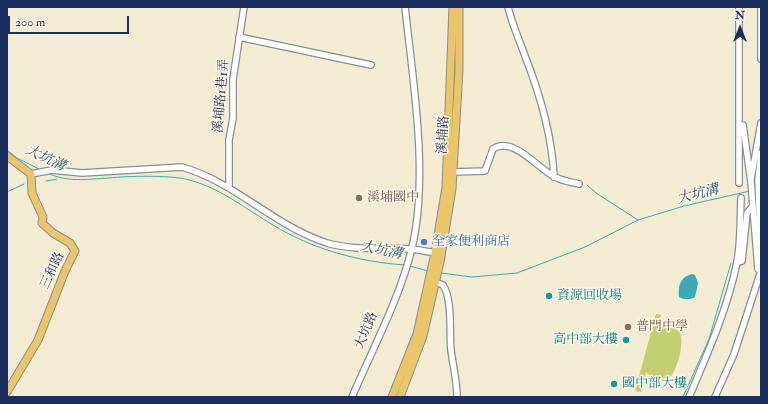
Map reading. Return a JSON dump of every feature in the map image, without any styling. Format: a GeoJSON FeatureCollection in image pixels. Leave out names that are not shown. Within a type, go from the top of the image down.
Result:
{"type":"FeatureCollection","features":[{"type":"Feature","properties":{"kind":"main road","name":"溪埔路"},"geometry":{"type":"LineString","coordinates":[[438,253],[448,165],[453,7]]}},
{"type":"Feature","properties":{"kind":"main road","name":"溪埔路"},"geometry":{"type":"LineString","coordinates":[[432,280],[454,172],[459,7]]}},
{"type":"Feature","properties":{"kind":"main road"},"geometry":{"type":"LineString","coordinates":[[7,156],[34,174]]}},
{"type":"Feature","properties":{"kind":"main road","name":"三和路"},"geometry":{"type":"LineString","coordinates":[[7,392],[38,340],[65,271],[75,250],[70,243],[53,233],[42,223],[43,217],[32,193],[34,174]]}},
{"type":"Feature","properties":{"kind":"main road"},"geometry":{"type":"LineString","coordinates":[[392,397],[414,344],[432,280]]}},
{"type":"Feature","properties":{"kind":"main road"},"geometry":{"type":"LineString","coordinates":[[400,397],[420,346],[432,280]]}},
{"type":"Feature","properties":{"kind":"street","name":"溪埔路1巷1弄"},"geometry":{"type":"LineString","coordinates":[[229,188],[229,140],[233,118],[233,79],[244,7]]}},
{"type":"Feature","properties":{"kind":"street","name":"溪埔路"},"geometry":{"type":"LineString","coordinates":[[405,7],[419,169],[417,224],[408,261]]}},
{"type":"Feature","properties":{"kind":"street"},"geometry":{"type":"LineString","coordinates":[[508,7],[512,26],[525,55],[538,95],[551,148],[554,177]]}},
{"type":"Feature","properties":{"kind":"street"},"geometry":{"type":"LineString","coordinates":[[739,7],[740,183]]}},
{"type":"Feature","properties":{"kind":"street"},"geometry":{"type":"LineString","coordinates":[[761,7],[761,59]]}},
{"type":"Feature","properties":{"kind":"street"},"geometry":{"type":"LineString","coordinates":[[239,37],[371,65]]}},
{"type":"Feature","properties":{"kind":"street"},"geometry":{"type":"LineString","coordinates":[[751,182],[761,123]]}},
{"type":"Feature","properties":{"kind":"street"},"geometry":{"type":"LineString","coordinates":[[715,397],[734,354],[761,271],[758,269],[751,182],[743,125],[739,125]]}},
{"type":"Feature","properties":{"kind":"street"},"geometry":{"type":"LineString","coordinates":[[454,172],[485,171],[493,149],[502,147],[520,151],[554,177],[579,184]]}},
{"type":"Feature","properties":{"kind":"street"},"geometry":{"type":"LineString","coordinates":[[761,153],[758,180],[760,195],[761,257]]}},
{"type":"Feature","properties":{"kind":"street"},"geometry":{"type":"LineString","coordinates":[[34,174],[52,170],[82,173],[182,168],[195,171],[229,188],[269,214],[326,243],[350,248],[412,249],[438,253]]}},
{"type":"Feature","properties":{"kind":"street"},"geometry":{"type":"LineString","coordinates":[[689,397],[710,347],[728,295],[737,262],[741,198]]}},
{"type":"Feature","properties":{"kind":"street"},"geometry":{"type":"LineString","coordinates":[[737,262],[742,261],[748,213],[753,206]]}},
{"type":"Feature","properties":{"kind":"street","name":"大坑路"},"geometry":{"type":"LineString","coordinates":[[352,397],[404,275],[408,261]]}},
{"type":"Feature","properties":{"kind":"street"},"geometry":{"type":"LineString","coordinates":[[432,280],[443,285],[448,299],[451,350],[457,376],[457,397]]}},
{"type":"Feature","properties":{"kind":"green space"},"geometry":{"type":"Polygon","coordinates":[[[656,314],[661,315],[658,327],[669,325],[676,327],[680,332],[682,340],[679,359],[672,375],[666,379],[656,379],[646,372],[641,392],[635,391],[656,314]]]}},
{"type":"Feature","properties":{"kind":"water"},"geometry":{"type":"Polygon","coordinates":[[[688,275],[695,275],[698,283],[695,297],[685,299],[679,297],[682,280],[688,275]]]}},
{"type":"Feature","properties":{"kind":"waterway","name":"大坑溝"},"geometry":{"type":"LineString","coordinates":[[7,150],[17,158],[39,169]]}},
{"type":"Feature","properties":{"kind":"waterway","name":"大坑溝"},"geometry":{"type":"LineString","coordinates":[[47,173],[63,178],[78,180],[147,176],[178,178],[197,182],[220,192],[273,225],[304,241],[336,253],[370,261],[405,265]]}},
{"type":"Feature","properties":{"kind":"waterway"},"geometry":{"type":"LineString","coordinates":[[46,181],[57,179]]}},
{"type":"Feature","properties":{"kind":"waterway"},"geometry":{"type":"LineString","coordinates":[[7,192],[24,184]]}},
{"type":"Feature","properties":{"kind":"waterway"},"geometry":{"type":"LineString","coordinates":[[587,185],[596,193],[638,220]]}},
{"type":"Feature","properties":{"kind":"waterway","name":"大坑溝"},"geometry":{"type":"LineString","coordinates":[[441,273],[472,277],[517,273],[585,247],[638,220],[684,206],[750,191]]}},
{"type":"Feature","properties":{"kind":"waterway"},"geometry":{"type":"LineString","coordinates":[[683,397],[709,339],[731,263]]}},
{"type":"Feature","properties":{"kind":"waterway","name":"大坑溝"},"geometry":{"type":"LineString","coordinates":[[410,266],[428,271]]}},
{"type":"Feature","properties":{"kind":"place","name":"溪埔國中"},"geometry":{"type":"Point","coordinates":[359,198]}},
{"type":"Feature","properties":{"kind":"place","name":"全家便利商店"},"geometry":{"type":"Point","coordinates":[424,242]}},
{"type":"Feature","properties":{"kind":"place","name":"資源回收場"},"geometry":{"type":"Point","coordinates":[549,296]}},
{"type":"Feature","properties":{"kind":"place","name":"普門中學"},"geometry":{"type":"Point","coordinates":[628,327]}},
{"type":"Feature","properties":{"kind":"place","name":"高中部大樓"},"geometry":{"type":"Point","coordinates":[626,340]}},
{"type":"Feature","properties":{"kind":"place","name":"國中部大樓"},"geometry":{"type":"Point","coordinates":[614,384]}}]}
